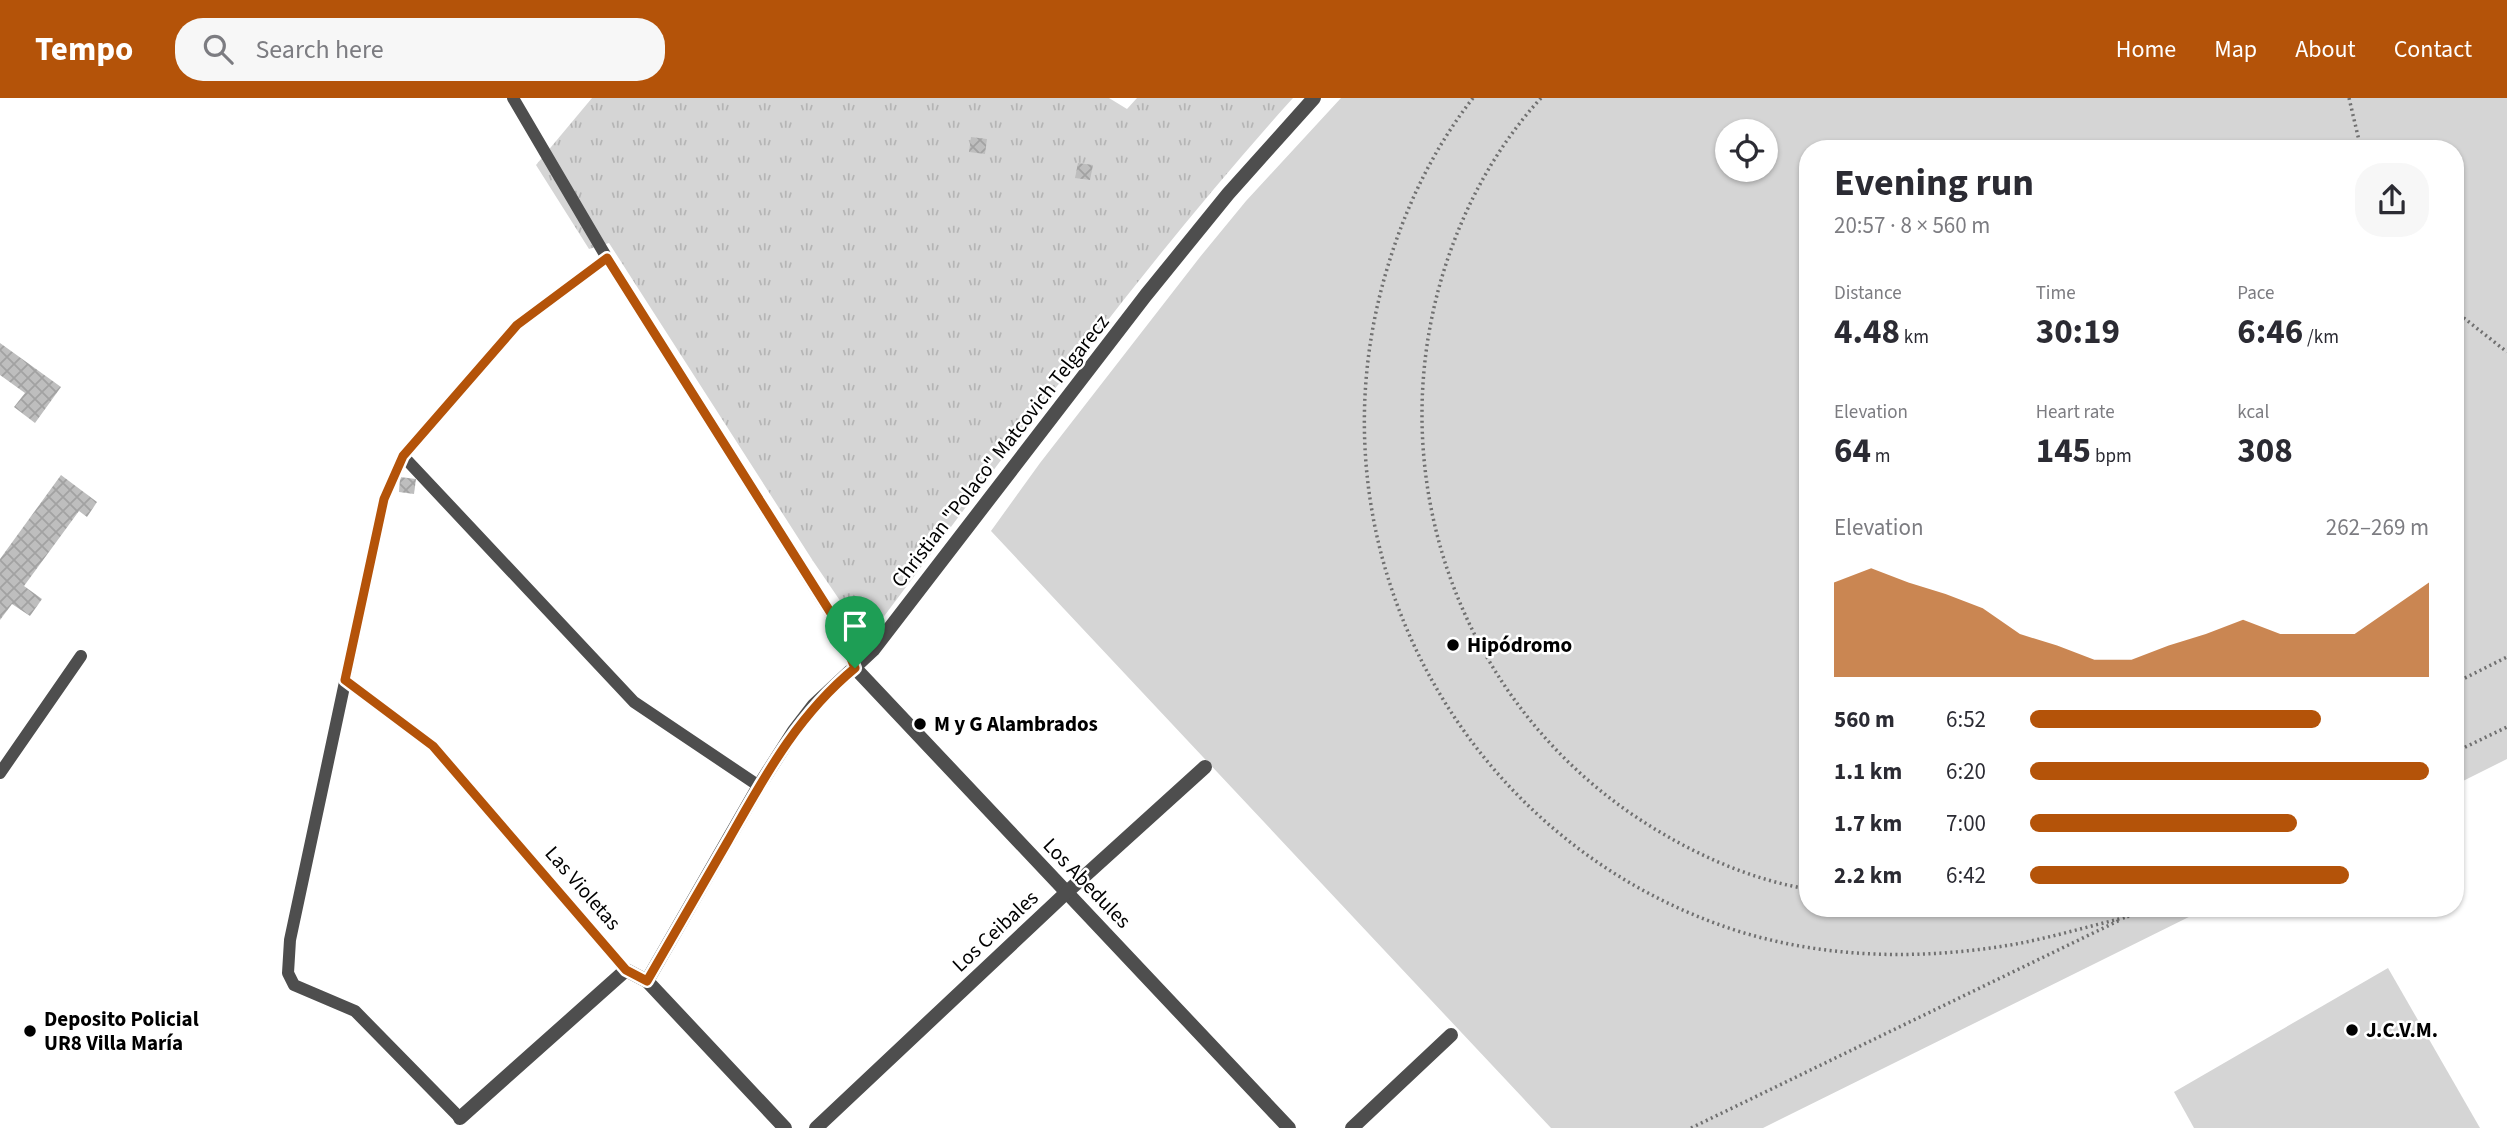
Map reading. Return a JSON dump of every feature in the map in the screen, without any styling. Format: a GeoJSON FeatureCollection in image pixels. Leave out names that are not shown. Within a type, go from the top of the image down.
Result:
{"type":"FeatureCollection","features":[{"type":"Feature","properties":{"kind":"street","name":"Christian \"Polaco\" Matcovich Telgarecz"},"geometry":{"type":"LineString","coordinates":[[647,981],[794,730],[814,705],[873,650],[1195,234],[1314,98]]}},
{"type":"Feature","properties":{"kind":"street","name":"Los Abedules"},"geometry":{"type":"LineString","coordinates":[[855,668],[1289,1128]]}},
{"type":"Feature","properties":{"kind":"street","name":"Los Ceibales"},"geometry":{"type":"LineString","coordinates":[[817,1128],[1205,767]]}},
{"type":"Feature","properties":{"kind":"street","name":"Las Violetas"},"geometry":{"type":"LineString","coordinates":[[626,970],[647,981],[785,1128]]}},
{"type":"Feature","properties":{"kind":"street"},"geometry":{"type":"LineString","coordinates":[[460,1118],[626,970]]}},
{"type":"Feature","properties":{"kind":"street"},"geometry":{"type":"LineString","coordinates":[[1352,1128],[1451,1035]]}},
{"type":"Feature","properties":{"kind":"lane"},"geometry":{"type":"LineString","coordinates":[[513,98],[607,258],[834,618],[855,668]]}},
{"type":"Feature","properties":{"kind":"lane"},"geometry":{"type":"LineString","coordinates":[[460,1118],[355,1011],[295,985],[288,973],[290,940],[384,499],[403,456],[517,325],[607,258]]}},
{"type":"Feature","properties":{"kind":"lane"},"geometry":{"type":"LineString","coordinates":[[403,456],[634,702],[759,786]]}},
{"type":"Feature","properties":{"kind":"lane"},"geometry":{"type":"LineString","coordinates":[[0,773],[81,656]]}},
{"type":"Feature","properties":{"kind":"lane","name":"Las Violetas"},"geometry":{"type":"LineString","coordinates":[[345,680],[433,746],[626,970]]}},
{"type":"Feature","properties":{"kind":"path"},"geometry":{"type":"LineString","coordinates":[[1473,98],[1426,172],[1395,243],[1380,294],[1368,358],[1365,436],[1367,475],[1378,540],[1405,627],[1440,697],[1486,761],[1540,817],[1601,865],[1635,886],[1682,909],[1743,932],[1781,942],[1858,954],[1937,954],[2026,942],[2127,917]]}},
{"type":"Feature","properties":{"kind":"path"},"geometry":{"type":"LineString","coordinates":[[1541,98],[1521,120],[1492,162],[1472,200],[1454,240],[1430,325],[1423,369],[1423,458],[1429,502],[1452,587],[1491,667],[1516,703],[1544,738],[1608,798],[1664,835],[1723,864],[1799,888]]}},
{"type":"Feature","properties":{"kind":"path"},"geometry":{"type":"LineString","coordinates":[[2349,98],[2359,140]]}},
{"type":"Feature","properties":{"kind":"path"},"geometry":{"type":"LineString","coordinates":[[2464,318],[2507,352]]}},
{"type":"Feature","properties":{"kind":"path"},"geometry":{"type":"LineString","coordinates":[[2464,678],[2507,657]]}},
{"type":"Feature","properties":{"kind":"path"},"geometry":{"type":"LineString","coordinates":[[2464,748],[2507,727]]}},
{"type":"Feature","properties":{"kind":"path"},"geometry":{"type":"LineString","coordinates":[[1691,1128],[2127,917]]}},
{"type":"Feature","properties":{"kind":"green space"},"geometry":{"type":"Polygon","coordinates":[[[592,98],[1109,98],[1127,109],[1137,98],[1293,98],[1237,161],[1130,292],[876,627],[870,630],[858,627],[813,561],[609,243],[589,249],[536,165],[592,98]]]}},
{"type":"Feature","properties":{"kind":"green space","name":"Hipódromo"},"geometry":{"type":"Polygon","coordinates":[[[1341,98],[2507,98],[2507,759],[2464,780],[2464,140],[1799,140],[1799,917],[2189,917],[1763,1128],[1551,1128],[991,531],[1040,463],[1246,201],[1341,98]]]}},
{"type":"Feature","properties":{"kind":"green space","name":"J.C.V.M."},"geometry":{"type":"Polygon","coordinates":[[[2388,968],[2480,1128],[2194,1128],[2174,1092],[2388,968]]]}},
{"type":"Feature","properties":{"kind":"building"},"geometry":{"type":"Polygon","coordinates":[[[971,137],[987,139],[985,154],[969,152],[971,137]]]}},
{"type":"Feature","properties":{"kind":"building"},"geometry":{"type":"Polygon","coordinates":[[[1078,163],[1093,165],[1090,180],[1075,178],[1078,163]]]}},
{"type":"Feature","properties":{"kind":"building"},"geometry":{"type":"Polygon","coordinates":[[[0,343],[61,387],[35,423],[14,407],[25,393],[0,375],[0,343]]]}},
{"type":"Feature","properties":{"kind":"building"},"geometry":{"type":"Polygon","coordinates":[[[61,475],[97,502],[87,517],[79,511],[24,586],[42,599],[30,616],[12,604],[0,620],[0,559],[61,475]]]}},
{"type":"Feature","properties":{"kind":"building"},"geometry":{"type":"Polygon","coordinates":[[[400,477],[416,479],[414,494],[399,492],[400,477]]]}},
{"type":"Feature","properties":{"kind":"building"},"geometry":{"type":"Polygon","coordinates":[[[861,607],[876,609],[874,625],[858,622],[861,607]]]}},
{"type":"Feature","properties":{"kind":"place","name":"Hipódromo"},"geometry":{"type":"Point","coordinates":[1453,645]}},
{"type":"Feature","properties":{"kind":"place","name":"M y G Alambrados"},"geometry":{"type":"Point","coordinates":[920,724]}},
{"type":"Feature","properties":{"kind":"place","name":"J.C.V.M."},"geometry":{"type":"Point","coordinates":[2352,1030]}},
{"type":"Feature","properties":{"kind":"place","name":"Deposito Policial UR8 Villa María"},"geometry":{"type":"Point","coordinates":[30,1031]}},
{"type":"Feature","properties":{"kind":"route"},"geometry":{"type":"LineString","coordinates":[[607,258],[834,618],[855,668],[814,705],[794,730],[647,981],[626,970],[433,746],[345,680],[384,499],[403,456],[517,325],[607,258]]}}]}
